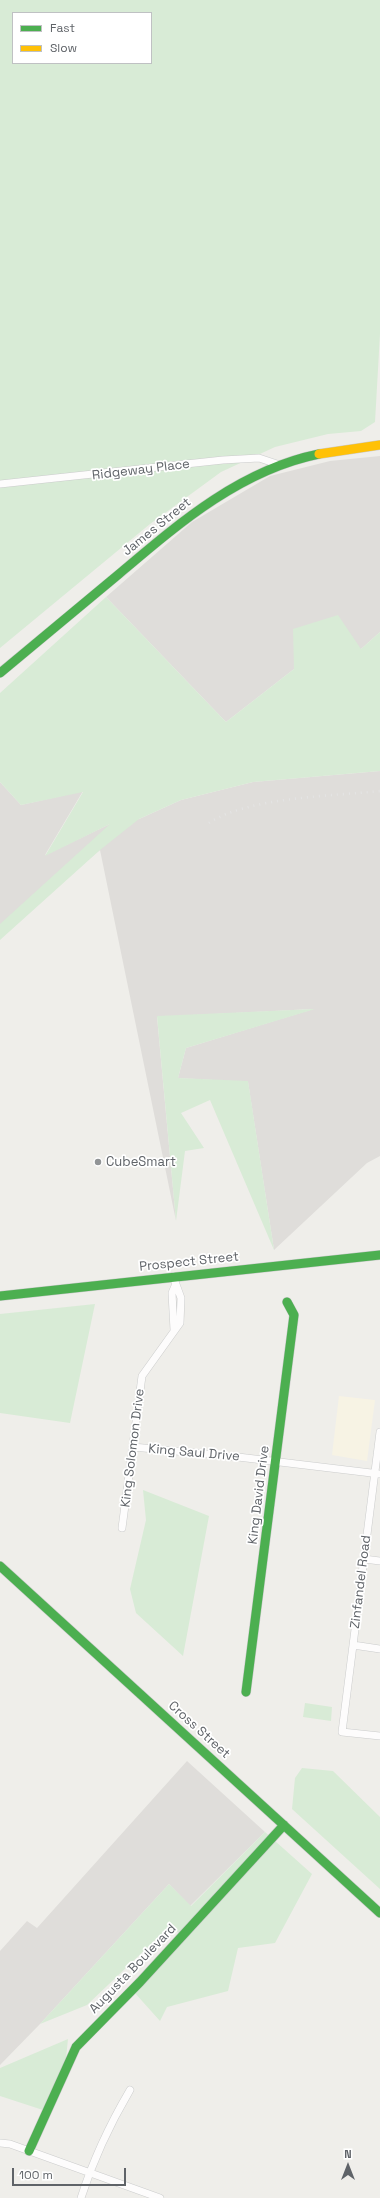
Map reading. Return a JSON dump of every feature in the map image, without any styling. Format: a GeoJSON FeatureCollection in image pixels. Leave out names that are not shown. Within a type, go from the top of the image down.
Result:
{"type":"FeatureCollection","features":[{"type":"Feature","properties":{"kind":"street","name":"James Street"},"geometry":{"type":"LineString","coordinates":[[0,673],[187,517],[246,480],[280,465],[317,454],[380,445]]}},
{"type":"Feature","properties":{"kind":"street","name":"Ridgeway Place"},"geometry":{"type":"LineString","coordinates":[[0,484],[223,460],[259,458],[280,465]]}},
{"type":"Feature","properties":{"kind":"street","name":"Prospect Street"},"geometry":{"type":"LineString","coordinates":[[0,1296],[173,1276],[380,1255]]}},
{"type":"Feature","properties":{"kind":"street","name":"King Solomon Drive"},"geometry":{"type":"LineString","coordinates":[[122,1528],[142,1376],[174,1330],[180,1324],[182,1315],[181,1298],[175,1286],[173,1276]]}},
{"type":"Feature","properties":{"kind":"street","name":"King David Drive"},"geometry":{"type":"LineString","coordinates":[[246,1692],[294,1315],[287,1302]]}},
{"type":"Feature","properties":{"kind":"street","name":"Zinfandel Road"},"geometry":{"type":"LineString","coordinates":[[380,1432],[377,1474],[364,1559],[342,1732],[380,1736]]}},
{"type":"Feature","properties":{"kind":"street","name":"King Saul Drive"},"geometry":{"type":"LineString","coordinates":[[133,1447],[276,1461],[377,1474]]}},
{"type":"Feature","properties":{"kind":"street"},"geometry":{"type":"LineString","coordinates":[[364,1559],[380,1561]]}},
{"type":"Feature","properties":{"kind":"street","name":"Cross Street"},"geometry":{"type":"LineString","coordinates":[[0,1566],[380,1913]]}},
{"type":"Feature","properties":{"kind":"street"},"geometry":{"type":"LineString","coordinates":[[353,1645],[380,1649]]}},
{"type":"Feature","properties":{"kind":"street","name":"Augusta Boulevard"},"geometry":{"type":"LineString","coordinates":[[29,2151],[76,2047],[140,1982],[284,1825]]}},
{"type":"Feature","properties":{"kind":"street"},"geometry":{"type":"LineString","coordinates":[[80,2198],[89,2172],[114,2118],[130,2090]]}},
{"type":"Feature","properties":{"kind":"street"},"geometry":{"type":"LineString","coordinates":[[0,2143],[29,2151],[160,2198]]}},
{"type":"Feature","properties":{"kind":"shaded area"},"geometry":{"type":"Polygon","coordinates":[[[380,456],[380,632],[361,649],[294,669],[226,722],[106,597],[192,522],[270,476],[330,461],[380,456]]]}},
{"type":"Feature","properties":{"kind":"shaded area"},"geometry":{"type":"Polygon","coordinates":[[[380,771],[380,1156],[367,1163],[274,1250],[248,1082],[178,1078],[186,1048],[313,1009],[157,1017],[176,1221],[100,850],[0,933],[0,782],[21,805],[83,791],[45,855],[112,823],[139,819],[181,800],[253,782],[380,771]]]}},
{"type":"Feature","properties":{"kind":"shaded area"},"geometry":{"type":"Polygon","coordinates":[[[339,1396],[375,1400],[367,1461],[332,1455],[339,1396]]]}},
{"type":"Feature","properties":{"kind":"shaded area"},"geometry":{"type":"Polygon","coordinates":[[[187,1761],[265,1832],[190,1906],[169,1884],[40,2024],[0,2065],[0,1951],[27,1921],[37,1928],[187,1761]]]}},
{"type":"Feature","properties":{"kind":"green space"},"geometry":{"type":"Polygon","coordinates":[[[0,0],[380,0],[380,334],[375,422],[361,431],[328,434],[275,447],[221,472],[150,524],[0,648],[0,0]]]}},
{"type":"Feature","properties":{"kind":"green space"},"geometry":{"type":"Polygon","coordinates":[[[106,597],[226,722],[294,669],[293,629],[338,615],[361,649],[380,632],[380,771],[253,782],[181,800],[139,819],[100,850],[0,940],[0,924],[110,824],[45,856],[83,792],[21,805],[0,782],[0,693],[106,597]]]}},
{"type":"Feature","properties":{"kind":"green space"},"geometry":{"type":"Polygon","coordinates":[[[315,1009],[186,1048],[178,1078],[248,1081],[274,1250],[210,1100],[181,1113],[204,1148],[185,1151],[176,1221],[157,1016],[315,1009]]]}},
{"type":"Feature","properties":{"kind":"green space"},"geometry":{"type":"Polygon","coordinates":[[[95,1304],[70,1423],[0,1413],[0,1314],[95,1304]]]}},
{"type":"Feature","properties":{"kind":"green space"},"geometry":{"type":"Polygon","coordinates":[[[143,1490],[209,1516],[183,1656],[136,1613],[130,1589],[146,1520],[143,1490]]]}},
{"type":"Feature","properties":{"kind":"green space"},"geometry":{"type":"Polygon","coordinates":[[[305,1703],[332,1707],[331,1721],[303,1717],[305,1703]]]}},
{"type":"Feature","properties":{"kind":"green space"},"geometry":{"type":"Polygon","coordinates":[[[302,1768],[333,1771],[380,1817],[380,1889],[292,1809],[295,1778],[302,1768]]]}},
{"type":"Feature","properties":{"kind":"green space"},"geometry":{"type":"Polygon","coordinates":[[[265,1832],[312,1874],[275,1943],[238,1948],[228,1991],[167,2007],[160,2021],[134,1992],[182,1937],[171,1925],[87,2005],[40,2024],[169,1884],[191,1906],[265,1832]]]}},
{"type":"Feature","properties":{"kind":"green space"},"geometry":{"type":"Polygon","coordinates":[[[68,2039],[65,2068],[46,2111],[0,2096],[0,2068],[68,2039]]]}},
{"type":"Feature","properties":{"kind":"railway"},"geometry":{"type":"LineString","coordinates":[[209,823],[226,814],[268,803],[316,796],[380,791]]}},
{"type":"Feature","properties":{"kind":"traffic: fast"},"geometry":{"type":"LineString","coordinates":[[0,673],[187,518],[212,501],[263,472],[290,462],[319,454]]}},
{"type":"Feature","properties":{"kind":"traffic: fast"},"geometry":{"type":"LineString","coordinates":[[0,1296],[380,1255]]}},
{"type":"Feature","properties":{"kind":"traffic: fast"},"geometry":{"type":"LineString","coordinates":[[246,1692],[294,1315],[287,1302]]}},
{"type":"Feature","properties":{"kind":"traffic: fast"},"geometry":{"type":"LineString","coordinates":[[0,1566],[380,1913]]}},
{"type":"Feature","properties":{"kind":"traffic: fast"},"geometry":{"type":"LineString","coordinates":[[29,2151],[76,2047],[140,1982],[284,1825]]}},
{"type":"Feature","properties":{"kind":"traffic: slow"},"geometry":{"type":"LineString","coordinates":[[319,454],[380,445]]}},
{"type":"Feature","properties":{"kind":"place","name":"CubeSmart"},"geometry":{"type":"Point","coordinates":[98,1162]}}]}
